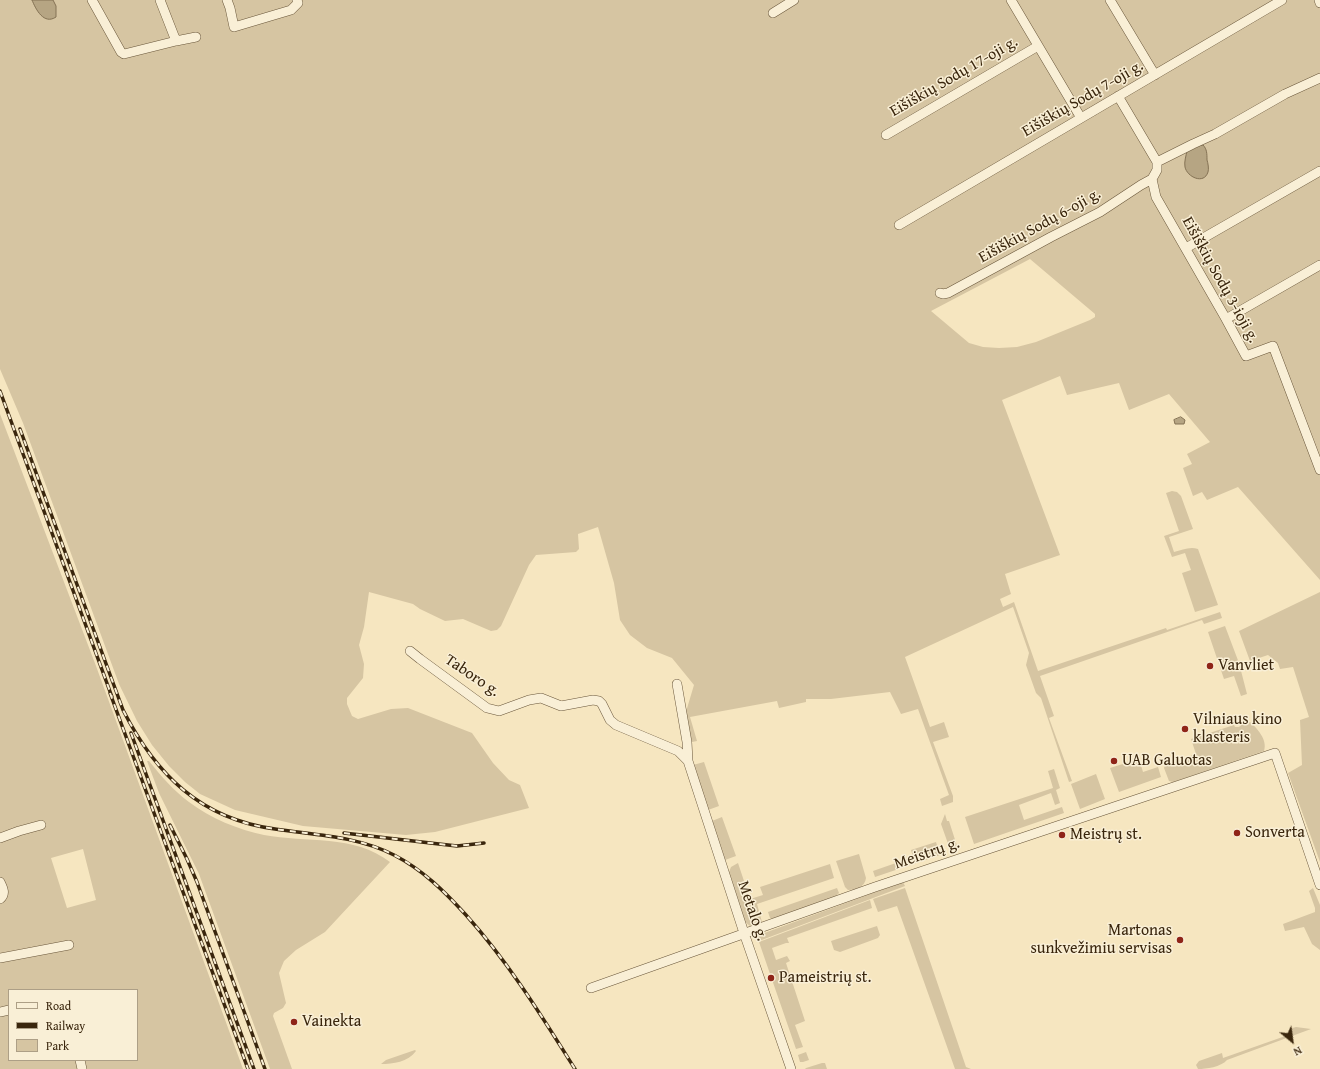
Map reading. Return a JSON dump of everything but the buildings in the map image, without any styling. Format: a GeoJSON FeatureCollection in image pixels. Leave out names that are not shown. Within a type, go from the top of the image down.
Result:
{"type":"FeatureCollection","features":[{"type":"Feature","properties":{"kind":"street"},"geometry":{"type":"LineString","coordinates":[[92,0],[121,52],[124,54],[196,37]]}},
{"type":"Feature","properties":{"kind":"street"},"geometry":{"type":"LineString","coordinates":[[160,0],[176,41]]}},
{"type":"Feature","properties":{"kind":"street"},"geometry":{"type":"LineString","coordinates":[[227,0],[234,27],[291,10],[298,3],[298,0]]}},
{"type":"Feature","properties":{"kind":"street"},"geometry":{"type":"LineString","coordinates":[[773,13],[794,0]]}},
{"type":"Feature","properties":{"kind":"street"},"geometry":{"type":"LineString","coordinates":[[1010,0],[1081,118]]}},
{"type":"Feature","properties":{"kind":"street"},"geometry":{"type":"LineString","coordinates":[[1111,0],[1155,75]]}},
{"type":"Feature","properties":{"kind":"street","name":"Eišiškių Sodų 7-oji g."},"geometry":{"type":"LineString","coordinates":[[899,224],[1282,0]]}},
{"type":"Feature","properties":{"kind":"street","name":"Eišiškių Sodų 17-oji g."},"geometry":{"type":"LineString","coordinates":[[886,135],[1038,46]]}},
{"type":"Feature","properties":{"kind":"street"},"geometry":{"type":"LineString","coordinates":[[1157,162],[1215,134],[1285,94],[1320,78]]}},
{"type":"Feature","properties":{"kind":"street"},"geometry":{"type":"LineString","coordinates":[[1118,96],[1157,162],[1157,170],[1152,179]]}},
{"type":"Feature","properties":{"kind":"street"},"geometry":{"type":"LineString","coordinates":[[1186,248],[1320,171]]}},
{"type":"Feature","properties":{"kind":"street","name":"Eišiškių Sodų 3-ioji g."},"geometry":{"type":"LineString","coordinates":[[1152,179],[1156,197],[1246,356],[1273,346],[1320,470]]}},
{"type":"Feature","properties":{"kind":"street","name":"Eišiškių Sodų 6-oji g."},"geometry":{"type":"LineString","coordinates":[[940,293],[948,294],[1051,237],[1100,212],[1145,182],[1152,179]]}},
{"type":"Feature","properties":{"kind":"street"},"geometry":{"type":"LineString","coordinates":[[1226,319],[1320,265]]}},
{"type":"Feature","properties":{"kind":"street","name":"Taboro g."},"geometry":{"type":"LineString","coordinates":[[410,651],[487,708],[499,711],[528,700],[542,698],[561,706],[593,700],[599,701],[610,720],[616,725],[660,745],[678,751],[688,761]]}},
{"type":"Feature","properties":{"kind":"street","name":"Metalo g."},"geometry":{"type":"LineString","coordinates":[[677,684],[687,742],[688,761],[744,934],[791,1069]]}},
{"type":"Feature","properties":{"kind":"street","name":"Meistrų g."},"geometry":{"type":"LineString","coordinates":[[591,988],[869,889],[1275,753],[1320,885]]}},
{"type":"Feature","properties":{"kind":"street"},"geometry":{"type":"LineString","coordinates":[[0,838],[41,825]]}},
{"type":"Feature","properties":{"kind":"street"},"geometry":{"type":"LineString","coordinates":[[0,882],[4,892],[0,899]]}},
{"type":"Feature","properties":{"kind":"street"},"geometry":{"type":"LineString","coordinates":[[0,958],[69,945]]}},
{"type":"Feature","properties":{"kind":"green space"},"geometry":{"type":"Polygon","coordinates":[[[0,0],[1320,0],[1320,580],[1238,487],[1207,500],[1202,492],[1193,496],[1183,468],[1192,464],[1187,454],[1210,442],[1169,394],[1129,410],[1119,383],[1067,395],[1060,376],[1002,400],[1060,555],[1005,574],[1011,594],[1000,599],[1003,607],[1014,602],[1038,671],[1166,628],[1167,630],[1220,612],[1222,618],[1204,624],[1202,620],[1040,676],[1054,716],[1049,718],[1072,781],[1069,782],[1041,698],[1036,693],[1026,665],[1029,653],[1013,607],[905,657],[930,727],[944,722],[949,737],[933,742],[953,796],[953,802],[942,806],[940,799],[949,795],[918,709],[901,714],[890,692],[831,699],[806,699],[806,702],[779,708],[777,701],[690,717],[697,741],[692,742],[685,715],[694,685],[672,658],[647,648],[630,635],[620,620],[614,583],[598,527],[578,534],[579,549],[576,552],[536,555],[529,565],[501,626],[497,630],[491,631],[463,619],[445,621],[413,604],[369,592],[364,627],[359,645],[364,664],[363,678],[347,698],[347,704],[352,716],[358,719],[391,709],[408,708],[472,733],[493,763],[509,780],[520,785],[529,808],[435,832],[406,835],[303,826],[235,810],[200,794],[185,782],[169,766],[152,745],[137,721],[119,684],[23,423],[0,369],[0,0]],[[1030,259],[931,311],[969,343],[983,347],[999,348],[1017,347],[1036,342],[1090,320],[1095,317],[1095,314],[1030,259]]]}},
{"type":"Feature","properties":{"kind":"green space"},"geometry":{"type":"Polygon","coordinates":[[[0,414],[96,666],[243,1069],[0,1069],[0,414]],[[83,849],[51,858],[67,908],[96,900],[83,849]]]}},
{"type":"Feature","properties":{"kind":"green space"},"geometry":{"type":"Polygon","coordinates":[[[1172,491],[1177,492],[1181,496],[1193,529],[1169,537],[1174,552],[1189,548],[1198,549],[1218,605],[1195,612],[1182,573],[1191,570],[1185,553],[1172,557],[1164,536],[1179,531],[1166,493],[1172,491]]]}},
{"type":"Feature","properties":{"kind":"green space"},"geometry":{"type":"Polygon","coordinates":[[[1320,592],[1320,862],[1288,773],[1302,765],[1300,720],[1309,717],[1293,667],[1280,669],[1278,663],[1268,655],[1250,661],[1239,631],[1320,592]]]}},
{"type":"Feature","properties":{"kind":"green space"},"geometry":{"type":"Polygon","coordinates":[[[1225,626],[1239,663],[1247,694],[1241,696],[1234,676],[1224,679],[1208,632],[1225,626]]]}},
{"type":"Feature","properties":{"kind":"green space"},"geometry":{"type":"Polygon","coordinates":[[[1250,722],[1259,731],[1263,739],[1265,747],[1264,751],[1173,782],[1169,781],[1164,768],[1165,765],[1196,754],[1191,739],[1234,725],[1235,727],[1239,727],[1250,722]]]}},
{"type":"Feature","properties":{"kind":"green space"},"geometry":{"type":"Polygon","coordinates":[[[1139,759],[1143,772],[1158,767],[1161,777],[1119,792],[1110,768],[1139,759]]]}},
{"type":"Feature","properties":{"kind":"green space"},"geometry":{"type":"Polygon","coordinates":[[[147,761],[149,761],[183,798],[197,808],[225,823],[264,835],[345,843],[376,853],[390,862],[325,932],[296,950],[284,961],[279,973],[286,1003],[283,1008],[274,1013],[273,1016],[292,1069],[270,1069],[199,874],[159,793],[147,761]]]}},
{"type":"Feature","properties":{"kind":"green space"},"geometry":{"type":"Polygon","coordinates":[[[704,762],[719,806],[708,810],[693,765],[704,762]]]}},
{"type":"Feature","properties":{"kind":"green space"},"geometry":{"type":"Polygon","coordinates":[[[1054,769],[1060,788],[1056,790],[1060,803],[1055,805],[1051,793],[1019,805],[1024,820],[1062,807],[1064,813],[974,844],[965,817],[1053,788],[1048,771],[1054,769]]]}},
{"type":"Feature","properties":{"kind":"green space"},"geometry":{"type":"Polygon","coordinates":[[[1096,774],[1105,799],[1080,809],[1071,784],[1096,774]]]}},
{"type":"Feature","properties":{"kind":"green space"},"geometry":{"type":"Polygon","coordinates":[[[945,814],[947,821],[949,821],[958,849],[951,852],[941,824],[945,814]]]}},
{"type":"Feature","properties":{"kind":"green space"},"geometry":{"type":"Polygon","coordinates":[[[722,817],[736,856],[725,860],[712,821],[722,817]]]}},
{"type":"Feature","properties":{"kind":"green space"},"geometry":{"type":"Polygon","coordinates":[[[936,842],[940,855],[875,877],[873,871],[913,857],[911,850],[936,842]]]}},
{"type":"Feature","properties":{"kind":"green space"},"geometry":{"type":"Polygon","coordinates":[[[859,854],[866,878],[862,886],[848,890],[845,887],[836,861],[859,854]]]}},
{"type":"Feature","properties":{"kind":"green space"},"geometry":{"type":"Polygon","coordinates":[[[738,863],[750,899],[763,895],[760,887],[830,864],[834,878],[757,904],[762,922],[750,926],[745,922],[729,872],[731,867],[738,863]]]}},
{"type":"Feature","properties":{"kind":"green space"},"geometry":{"type":"Polygon","coordinates":[[[903,882],[905,886],[759,941],[759,935],[903,882]]]}},
{"type":"Feature","properties":{"kind":"green space"},"geometry":{"type":"Polygon","coordinates":[[[837,888],[839,893],[835,897],[773,919],[770,918],[768,912],[837,888]]]}},
{"type":"Feature","properties":{"kind":"green space"},"geometry":{"type":"Polygon","coordinates":[[[905,888],[966,1067],[971,1069],[955,1069],[897,906],[878,912],[873,899],[905,888]]]}},
{"type":"Feature","properties":{"kind":"green space"},"geometry":{"type":"Polygon","coordinates":[[[1313,888],[1320,905],[1320,950],[1312,944],[1304,927],[1285,931],[1283,924],[1315,912],[1309,891],[1313,888]]]}},
{"type":"Feature","properties":{"kind":"green space"},"geometry":{"type":"Polygon","coordinates":[[[870,900],[872,908],[787,938],[789,943],[772,948],[776,960],[787,956],[790,961],[786,963],[805,1021],[795,1025],[803,1047],[796,1049],[759,942],[870,900]]]}},
{"type":"Feature","properties":{"kind":"green space"},"geometry":{"type":"Polygon","coordinates":[[[877,926],[880,935],[878,938],[840,952],[834,950],[831,941],[877,926]]]}},
{"type":"Feature","properties":{"kind":"green space"},"geometry":{"type":"Polygon","coordinates":[[[1296,1027],[1311,1029],[1227,1060],[1217,1066],[1198,1069],[1196,1065],[1199,1061],[1222,1053],[1223,1058],[1291,1034],[1289,1029],[1296,1027]]]}},
{"type":"Feature","properties":{"kind":"green space"},"geometry":{"type":"Polygon","coordinates":[[[415,1050],[416,1051],[413,1055],[405,1060],[390,1064],[381,1064],[386,1060],[415,1050]]]}},
{"type":"Feature","properties":{"kind":"green space"},"geometry":{"type":"Polygon","coordinates":[[[806,1052],[809,1060],[800,1062],[798,1055],[806,1052]]]}},
{"type":"Feature","properties":{"kind":"green space"},"geometry":{"type":"Polygon","coordinates":[[[825,1063],[827,1069],[805,1069],[806,1068],[825,1063]]]}},
{"type":"Feature","properties":{"kind":"shaded area"},"geometry":{"type":"Polygon","coordinates":[[[32,0],[53,0],[56,6],[56,17],[52,19],[44,18],[38,12],[32,0]]]}},
{"type":"Feature","properties":{"kind":"shaded area"},"geometry":{"type":"Polygon","coordinates":[[[1199,145],[1203,145],[1205,148],[1208,172],[1206,176],[1199,179],[1186,171],[1185,159],[1187,151],[1199,145]]]}},
{"type":"Feature","properties":{"kind":"shaded area"},"geometry":{"type":"Polygon","coordinates":[[[1181,417],[1185,420],[1184,424],[1175,424],[1174,420],[1181,417]]]}},
{"type":"Feature","properties":{"kind":"railway"},"geometry":{"type":"LineString","coordinates":[[0,391],[112,697]]}},
{"type":"Feature","properties":{"kind":"railway"},"geometry":{"type":"LineString","coordinates":[[20,429],[123,710],[150,755],[166,774],[203,804],[225,815],[249,824],[336,837],[365,844],[394,855],[424,874],[441,889],[482,933],[524,990],[575,1069]]}},
{"type":"Feature","properties":{"kind":"railway"},"geometry":{"type":"LineString","coordinates":[[110,693],[248,1069]]}},
{"type":"Feature","properties":{"kind":"railway"},"geometry":{"type":"LineString","coordinates":[[131,733],[254,1069]]}},
{"type":"Feature","properties":{"kind":"railway"},"geometry":{"type":"LineString","coordinates":[[170,825],[197,882],[265,1069]]}},
{"type":"Feature","properties":{"kind":"railway"},"geometry":{"type":"LineString","coordinates":[[344,833],[457,846],[484,843]]}},
{"type":"Feature","properties":{"kind":"place","name":"Vanvliet"},"geometry":{"type":"Point","coordinates":[1210,666]}},
{"type":"Feature","properties":{"kind":"place","name":"Vilniaus kino klasteris"},"geometry":{"type":"Point","coordinates":[1185,729]}},
{"type":"Feature","properties":{"kind":"place","name":"UAB Galuotas"},"geometry":{"type":"Point","coordinates":[1114,761]}},
{"type":"Feature","properties":{"kind":"place","name":"Sonverta"},"geometry":{"type":"Point","coordinates":[1237,833]}},
{"type":"Feature","properties":{"kind":"place","name":"Meistrų st."},"geometry":{"type":"Point","coordinates":[1062,835]}},
{"type":"Feature","properties":{"kind":"place","name":"Martonas sunkvežimiu servisas"},"geometry":{"type":"Point","coordinates":[1180,940]}},
{"type":"Feature","properties":{"kind":"place","name":"Pameistrių st."},"geometry":{"type":"Point","coordinates":[771,978]}},
{"type":"Feature","properties":{"kind":"place","name":"Vainekta"},"geometry":{"type":"Point","coordinates":[294,1022]}}]}
